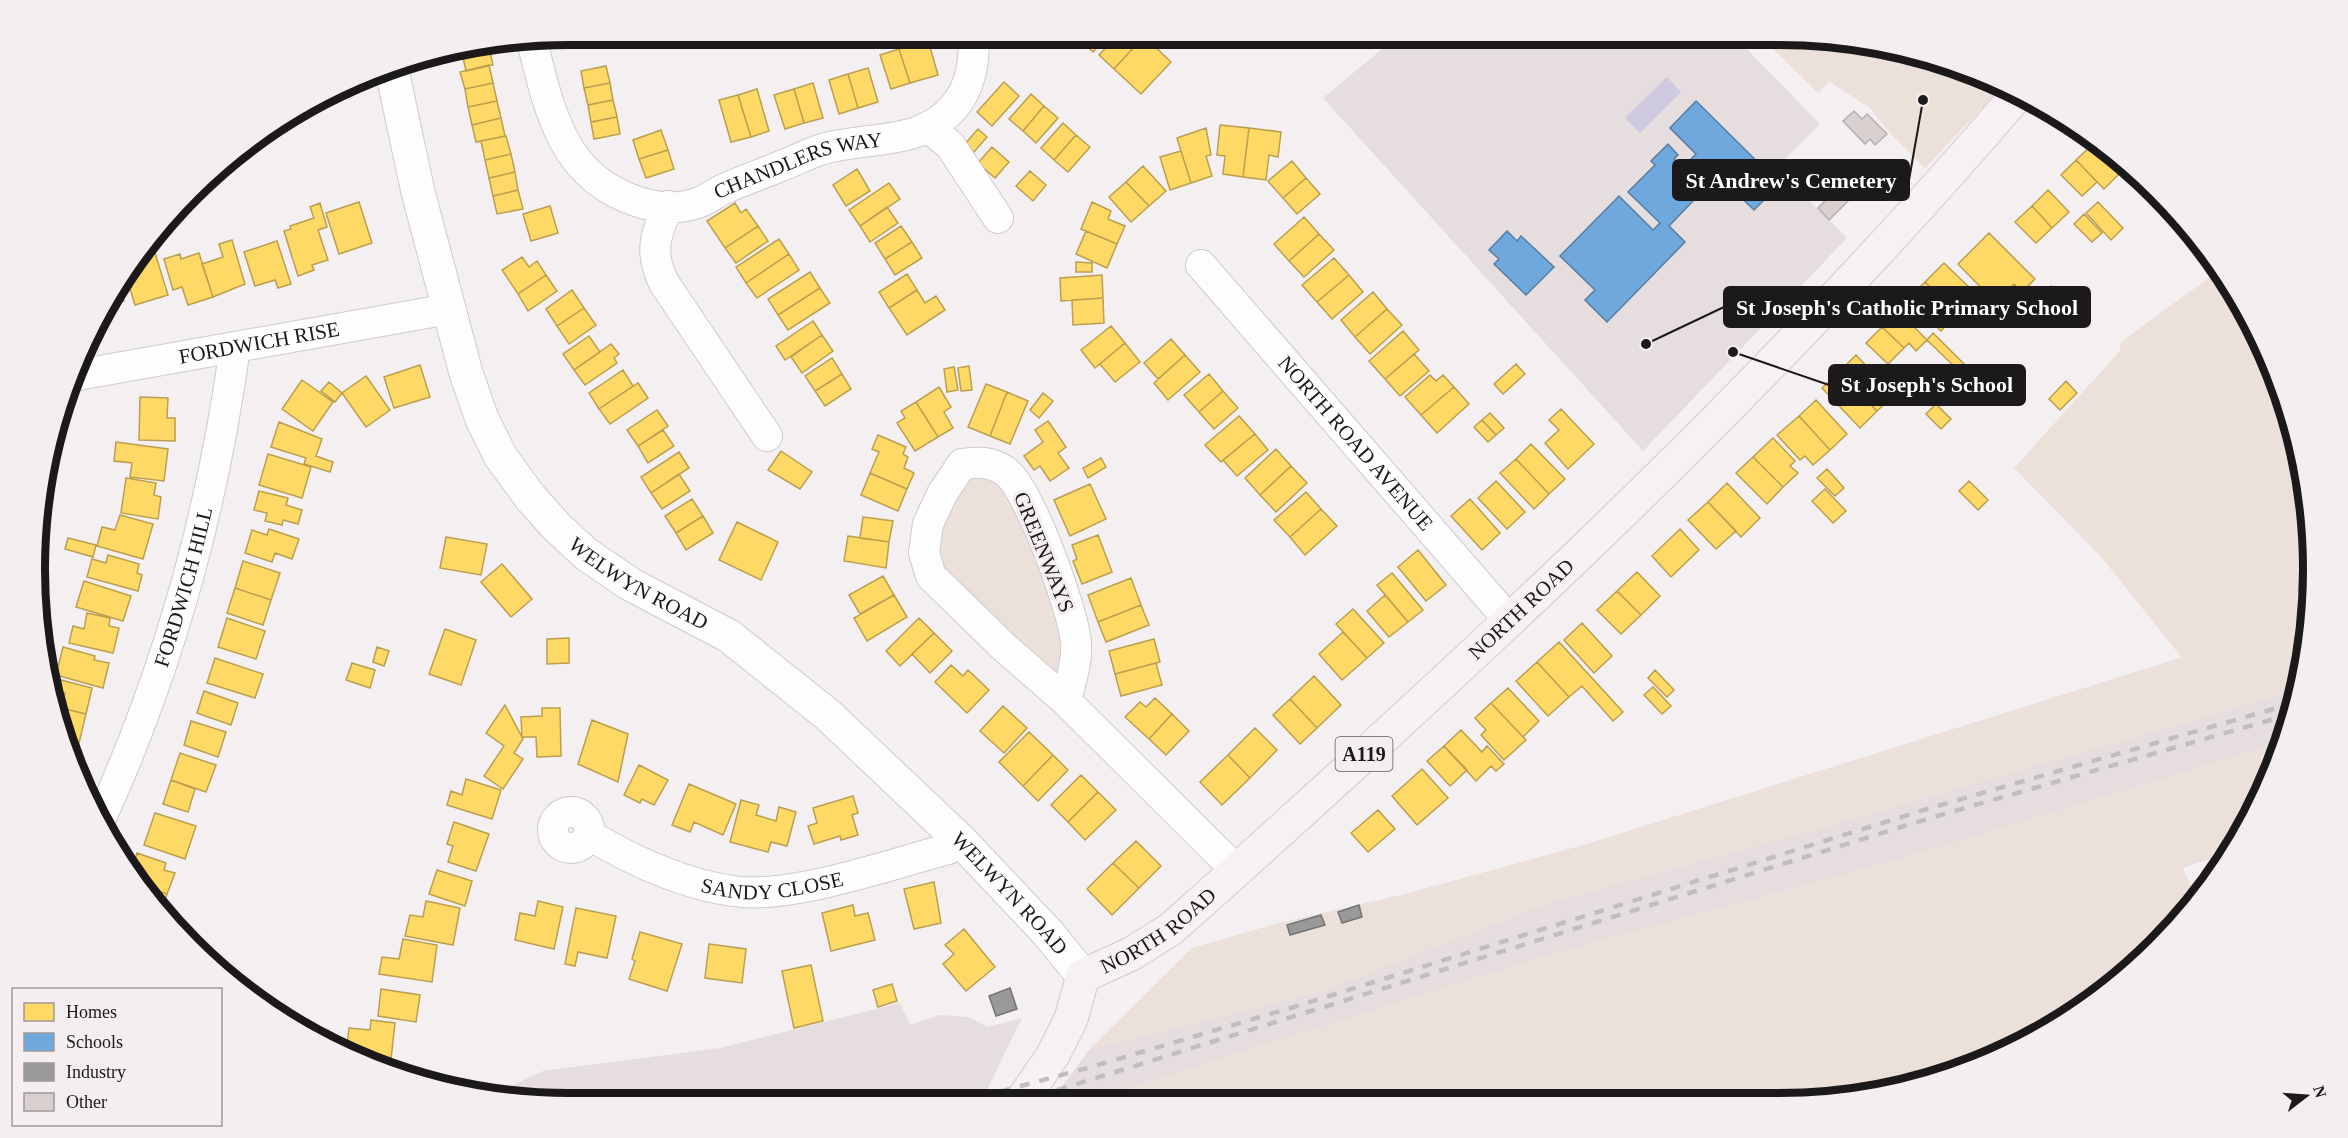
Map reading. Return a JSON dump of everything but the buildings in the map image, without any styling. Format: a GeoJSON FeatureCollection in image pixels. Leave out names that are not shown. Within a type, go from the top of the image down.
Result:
{"type":"FeatureCollection","features":[{"type":"Feature","properties":{"kind":"main road","name":"WELWYN ROAD"},"geometry":{"type":"LineString","coordinates":[[393,76],[418,192],[466,373],[482,419],[496,447],[530,497],[586,554],[630,584],[729,636],[828,715],[961,841],[1047,932],[1083,975]]}},
{"type":"Feature","properties":{"kind":"main road","name":"NORTH ROAD"},"geometry":{"type":"LineString","coordinates":[[1027,1093],[1053,1056],[1071,1019],[1083,975],[1131,954],[1171,929],[1509,620],[1618,515],[1824,309],[1949,174],[2013,100]]}},
{"type":"Feature","properties":{"kind":"street","name":"CHANDLERS WAY"},"geometry":{"type":"LineString","coordinates":[[533,46],[553,113],[571,152],[589,172],[616,192],[642,204],[669,206],[698,203],[723,189],[823,149],[906,136],[929,128],[954,108],[966,90],[974,63],[974,45]]}},
{"type":"Feature","properties":{"kind":"street"},"geometry":{"type":"LineString","coordinates":[[929,128],[950,145],[998,218]]}},
{"type":"Feature","properties":{"kind":"street"},"geometry":{"type":"LineString","coordinates":[[669,206],[654,248],[655,266],[664,283],[767,435]]}},
{"type":"Feature","properties":{"kind":"street","name":"NORTH ROAD AVENUE"},"geometry":{"type":"LineString","coordinates":[[1201,265],[1509,620]]}},
{"type":"Feature","properties":{"kind":"street","name":"FORDWICH RISE"},"geometry":{"type":"LineString","coordinates":[[83,374],[449,309]]}},
{"type":"Feature","properties":{"kind":"street","name":"FORDWICH HILL"},"geometry":{"type":"LineString","coordinates":[[104,810],[145,709],[198,542],[219,447],[236,347]]}},
{"type":"Feature","properties":{"kind":"street","name":"GREENWAYS"},"geometry":{"type":"LineString","coordinates":[[1066,701],[1077,644],[1070,617],[1034,514],[1023,491],[1007,472],[986,462],[962,464],[942,494],[928,524],[924,553],[931,576],[1006,649],[1066,701],[1236,870]]}},
{"type":"Feature","properties":{"kind":"street","name":"SANDY CLOSE"},"geometry":{"type":"LineString","coordinates":[[589,835],[634,861],[700,884],[735,892],[813,885],[948,849],[961,841]]}},
{"type":"Feature","properties":{"kind":"shaded area"},"geometry":{"type":"Polygon","coordinates":[[[1387,45],[1743,45],[1820,124],[1776,168],[1847,238],[1643,451],[1323,98],[1387,45]]]}},
{"type":"Feature","properties":{"kind":"shaded area"},"geometry":{"type":"Polygon","coordinates":[[[1769,45],[1847,49],[1881,55],[1947,73],[1997,93],[1925,168],[1889,132],[1870,108],[1830,82],[1818,93],[1769,45]]]}},
{"type":"Feature","properties":{"kind":"shaded area"},"geometry":{"type":"Polygon","coordinates":[[[1667,77],[1681,92],[1640,133],[1625,118],[1667,77]]]}},
{"type":"Feature","properties":{"kind":"shaded area"},"geometry":{"type":"Polygon","coordinates":[[[2213,275],[2249,337],[2263,368],[2285,433],[2299,501],[2303,569],[2302,603],[2299,637],[2288,693],[1836,824],[1546,904],[1321,992],[1089,1050],[1192,948],[1279,923],[1402,895],[1584,845],[2182,658],[2101,557],[2014,468],[2119,352],[2122,341],[2213,275]]]}},
{"type":"Feature","properties":{"kind":"shaded area"},"geometry":{"type":"Polygon","coordinates":[[[983,471],[1005,484],[1022,512],[1058,615],[1067,652],[1057,672],[986,612],[951,575],[940,558],[938,535],[947,511],[963,480],[983,471]]]}},
{"type":"Feature","properties":{"kind":"shaded area"},"geometry":{"type":"Polygon","coordinates":[[[2183,657],[2293,673],[2285,705],[2263,770],[2249,801],[2217,856],[1504,1093],[1057,1093],[1089,1050],[1192,948],[1279,923],[1402,895],[1584,845],[2183,657]]]}},
{"type":"Feature","properties":{"kind":"shaded area"},"geometry":{"type":"Polygon","coordinates":[[[2272,745],[2249,801],[2218,856],[2182,866],[2193,891],[2150,940],[2098,985],[2041,1023],[1980,1053],[1915,1075],[1847,1089],[1779,1093],[1112,1093],[1554,953],[1900,859],[2272,745]]]}},
{"type":"Feature","properties":{"kind":"shaded area"},"geometry":{"type":"Polygon","coordinates":[[[900,1003],[910,1025],[940,1015],[968,1017],[988,1027],[1022,1018],[985,1093],[569,1093],[505,1089],[543,1071],[720,1048],[900,1003]]]}},
{"type":"Feature","properties":{"kind":"railway"},"geometry":{"type":"LineString","coordinates":[[995,1093],[1294,1007],[1927,809],[2285,706]]}},
{"type":"Feature","properties":{"kind":"railway"},"geometry":{"type":"LineString","coordinates":[[1048,1093],[1927,819],[2281,717]]}},
{"type":"Feature","properties":{"kind":"place","name":"St Andrew's Cemetery"},"geometry":{"type":"Point","coordinates":[1923,100]}},
{"type":"Feature","properties":{"kind":"place","name":"St Joseph's Catholic Primary School"},"geometry":{"type":"Point","coordinates":[1646,344]}},
{"type":"Feature","properties":{"kind":"place","name":"St Joseph's School"},"geometry":{"type":"Point","coordinates":[1733,352]}}]}
